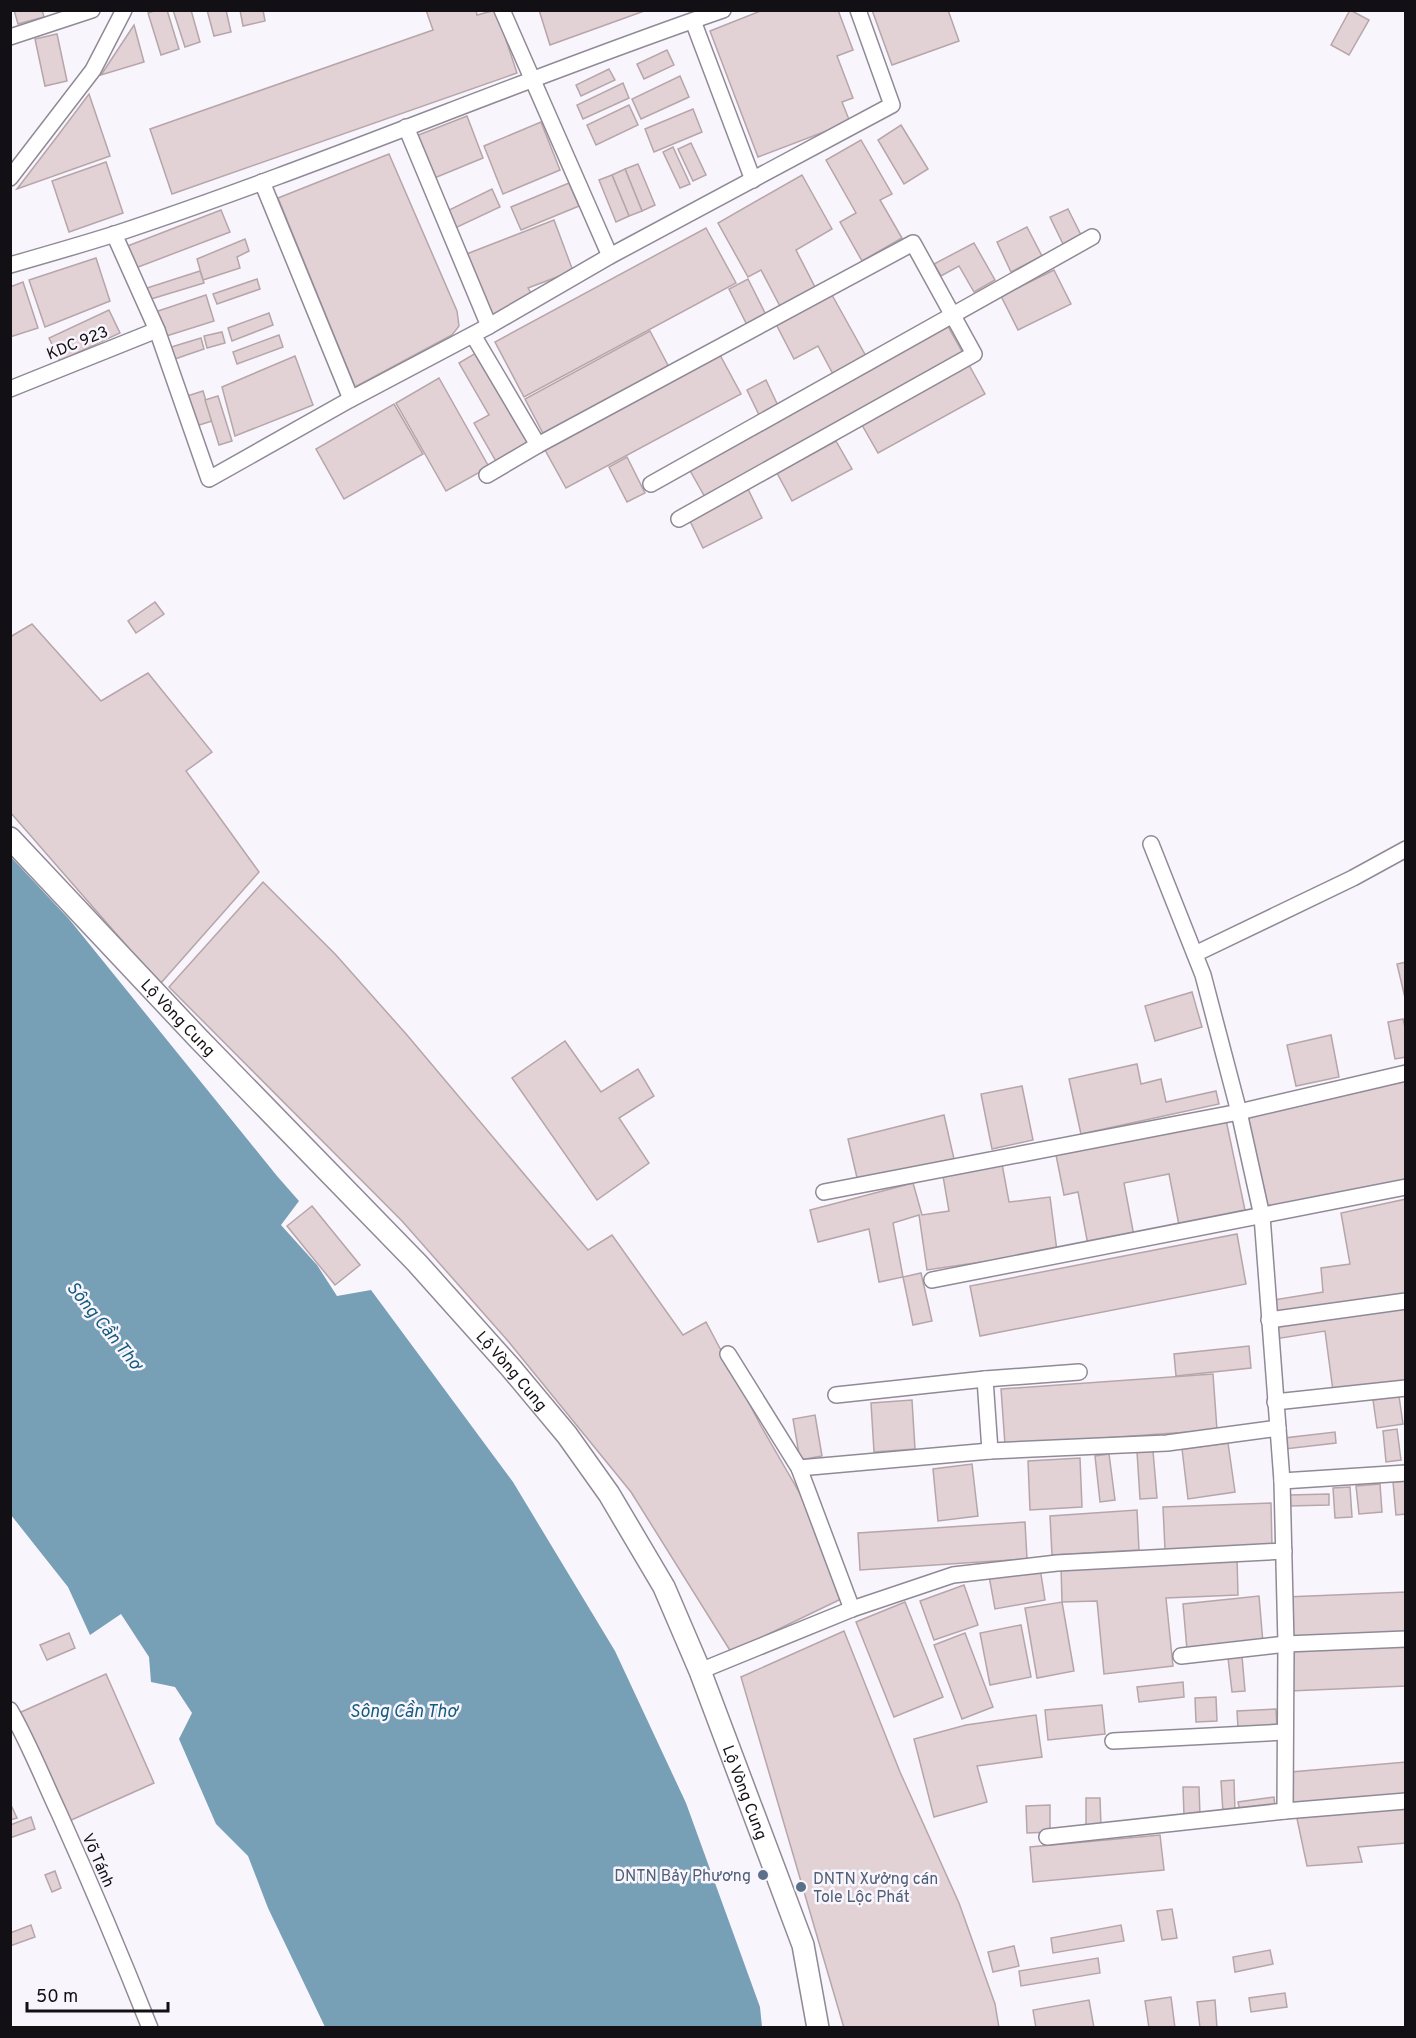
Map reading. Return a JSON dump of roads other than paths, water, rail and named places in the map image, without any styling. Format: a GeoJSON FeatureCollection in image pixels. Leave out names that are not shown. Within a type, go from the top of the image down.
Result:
{"type":"FeatureCollection","features":[{"type":"Feature","properties":{"kind":"main road","name":"Lộ Vòng Cung"},"geometry":{"type":"LineString","coordinates":[[10,838],[197,1037],[417,1263],[511,1368],[560,1427],[609,1494],[658,1578],[700,1671],[803,1945],[818,2028]]}},
{"type":"Feature","properties":{"kind":"street"},"geometry":{"type":"LineString","coordinates":[[10,37],[92,10]]}},
{"type":"Feature","properties":{"kind":"street"},"geometry":{"type":"LineString","coordinates":[[10,178],[93,70],[124,10]]}},
{"type":"Feature","properties":{"kind":"street"},"geometry":{"type":"LineString","coordinates":[[502,10],[610,256]]}},
{"type":"Feature","properties":{"kind":"street"},"geometry":{"type":"LineString","coordinates":[[10,265],[114,234],[262,182],[531,79],[723,10]]}},
{"type":"Feature","properties":{"kind":"street"},"geometry":{"type":"LineString","coordinates":[[114,234],[157,330],[209,479],[351,399],[473,335],[610,256],[892,105],[858,10]]}},
{"type":"Feature","properties":{"kind":"street"},"geometry":{"type":"LineString","coordinates":[[693,21],[753,180]]}},
{"type":"Feature","properties":{"kind":"street"},"geometry":{"type":"LineString","coordinates":[[406,127],[489,326]]}},
{"type":"Feature","properties":{"kind":"street"},"geometry":{"type":"LineString","coordinates":[[262,182],[351,399]]}},
{"type":"Feature","properties":{"kind":"street"},"geometry":{"type":"LineString","coordinates":[[651,484],[1092,237]]}},
{"type":"Feature","properties":{"kind":"street"},"geometry":{"type":"LineString","coordinates":[[487,475],[538,445],[913,243],[974,354],[679,519]]}},
{"type":"Feature","properties":{"kind":"street","name":"KDC 923"},"geometry":{"type":"LineString","coordinates":[[10,389],[157,330]]}},
{"type":"Feature","properties":{"kind":"street"},"geometry":{"type":"LineString","coordinates":[[473,335],[538,445]]}},
{"type":"Feature","properties":{"kind":"street"},"geometry":{"type":"LineString","coordinates":[[1151,844],[1203,975],[1239,1112],[1262,1216],[1282,1481],[1286,1644],[1285,1812]]}},
{"type":"Feature","properties":{"kind":"street"},"geometry":{"type":"LineString","coordinates":[[1195,954],[1353,878],[1406,849]]}},
{"type":"Feature","properties":{"kind":"street"},"geometry":{"type":"LineString","coordinates":[[824,1192],[1239,1112],[1406,1073]]}},
{"type":"Feature","properties":{"kind":"street"},"geometry":{"type":"LineString","coordinates":[[932,1280],[1406,1187]]}},
{"type":"Feature","properties":{"kind":"street"},"geometry":{"type":"LineString","coordinates":[[1269,1320],[1406,1301]]}},
{"type":"Feature","properties":{"kind":"street"},"geometry":{"type":"LineString","coordinates":[[728,1354],[799,1468],[852,1609]]}},
{"type":"Feature","properties":{"kind":"street"},"geometry":{"type":"LineString","coordinates":[[836,1395],[985,1379],[1079,1372]]}},
{"type":"Feature","properties":{"kind":"street"},"geometry":{"type":"LineString","coordinates":[[985,1379],[990,1451]]}},
{"type":"Feature","properties":{"kind":"street"},"geometry":{"type":"LineString","coordinates":[[1275,1402],[1406,1388]]}},
{"type":"Feature","properties":{"kind":"street"},"geometry":{"type":"LineString","coordinates":[[799,1468],[990,1451],[1167,1443],[1278,1428]]}},
{"type":"Feature","properties":{"kind":"street"},"geometry":{"type":"LineString","coordinates":[[1282,1481],[1406,1473]]}},
{"type":"Feature","properties":{"kind":"street"},"geometry":{"type":"LineString","coordinates":[[700,1671],[852,1609],[953,1575],[1058,1563],[1284,1551]]}},
{"type":"Feature","properties":{"kind":"street"},"geometry":{"type":"LineString","coordinates":[[1181,1656],[1286,1644],[1406,1639]]}},
{"type":"Feature","properties":{"kind":"street","name":"Võ Tánh"},"geometry":{"type":"LineString","coordinates":[[10,1710],[21,1729],[75,1848],[150,2028]]}},
{"type":"Feature","properties":{"kind":"street"},"geometry":{"type":"LineString","coordinates":[[1113,1741],[1285,1732]]}},
{"type":"Feature","properties":{"kind":"street"},"geometry":{"type":"LineString","coordinates":[[1047,1837],[1406,1802]]}},
{"type":"Feature","properties":{"kind":"water","name":"Sông Cần Thơ"},"geometry":{"type":"Polygon","coordinates":[[[10,856],[69,919],[299,1201],[281,1225],[317,1265],[337,1296],[371,1290],[513,1482],[615,1651],[686,1803],[760,2007],[762,2027],[325,2027],[268,1908],[248,1856],[216,1824],[179,1739],[192,1713],[175,1687],[151,1682],[149,1657],[121,1614],[90,1635],[68,1587],[11,1515],[10,856]]]}},
{"type":"Feature","properties":{"kind":"place","name":"DNTN Bảy Phương"},"geometry":{"type":"Point","coordinates":[763,1875]}},
{"type":"Feature","properties":{"kind":"place","name":"DNTN Xưởng cán Tole Lộc Phát"},"geometry":{"type":"Point","coordinates":[801,1887]}}]}
